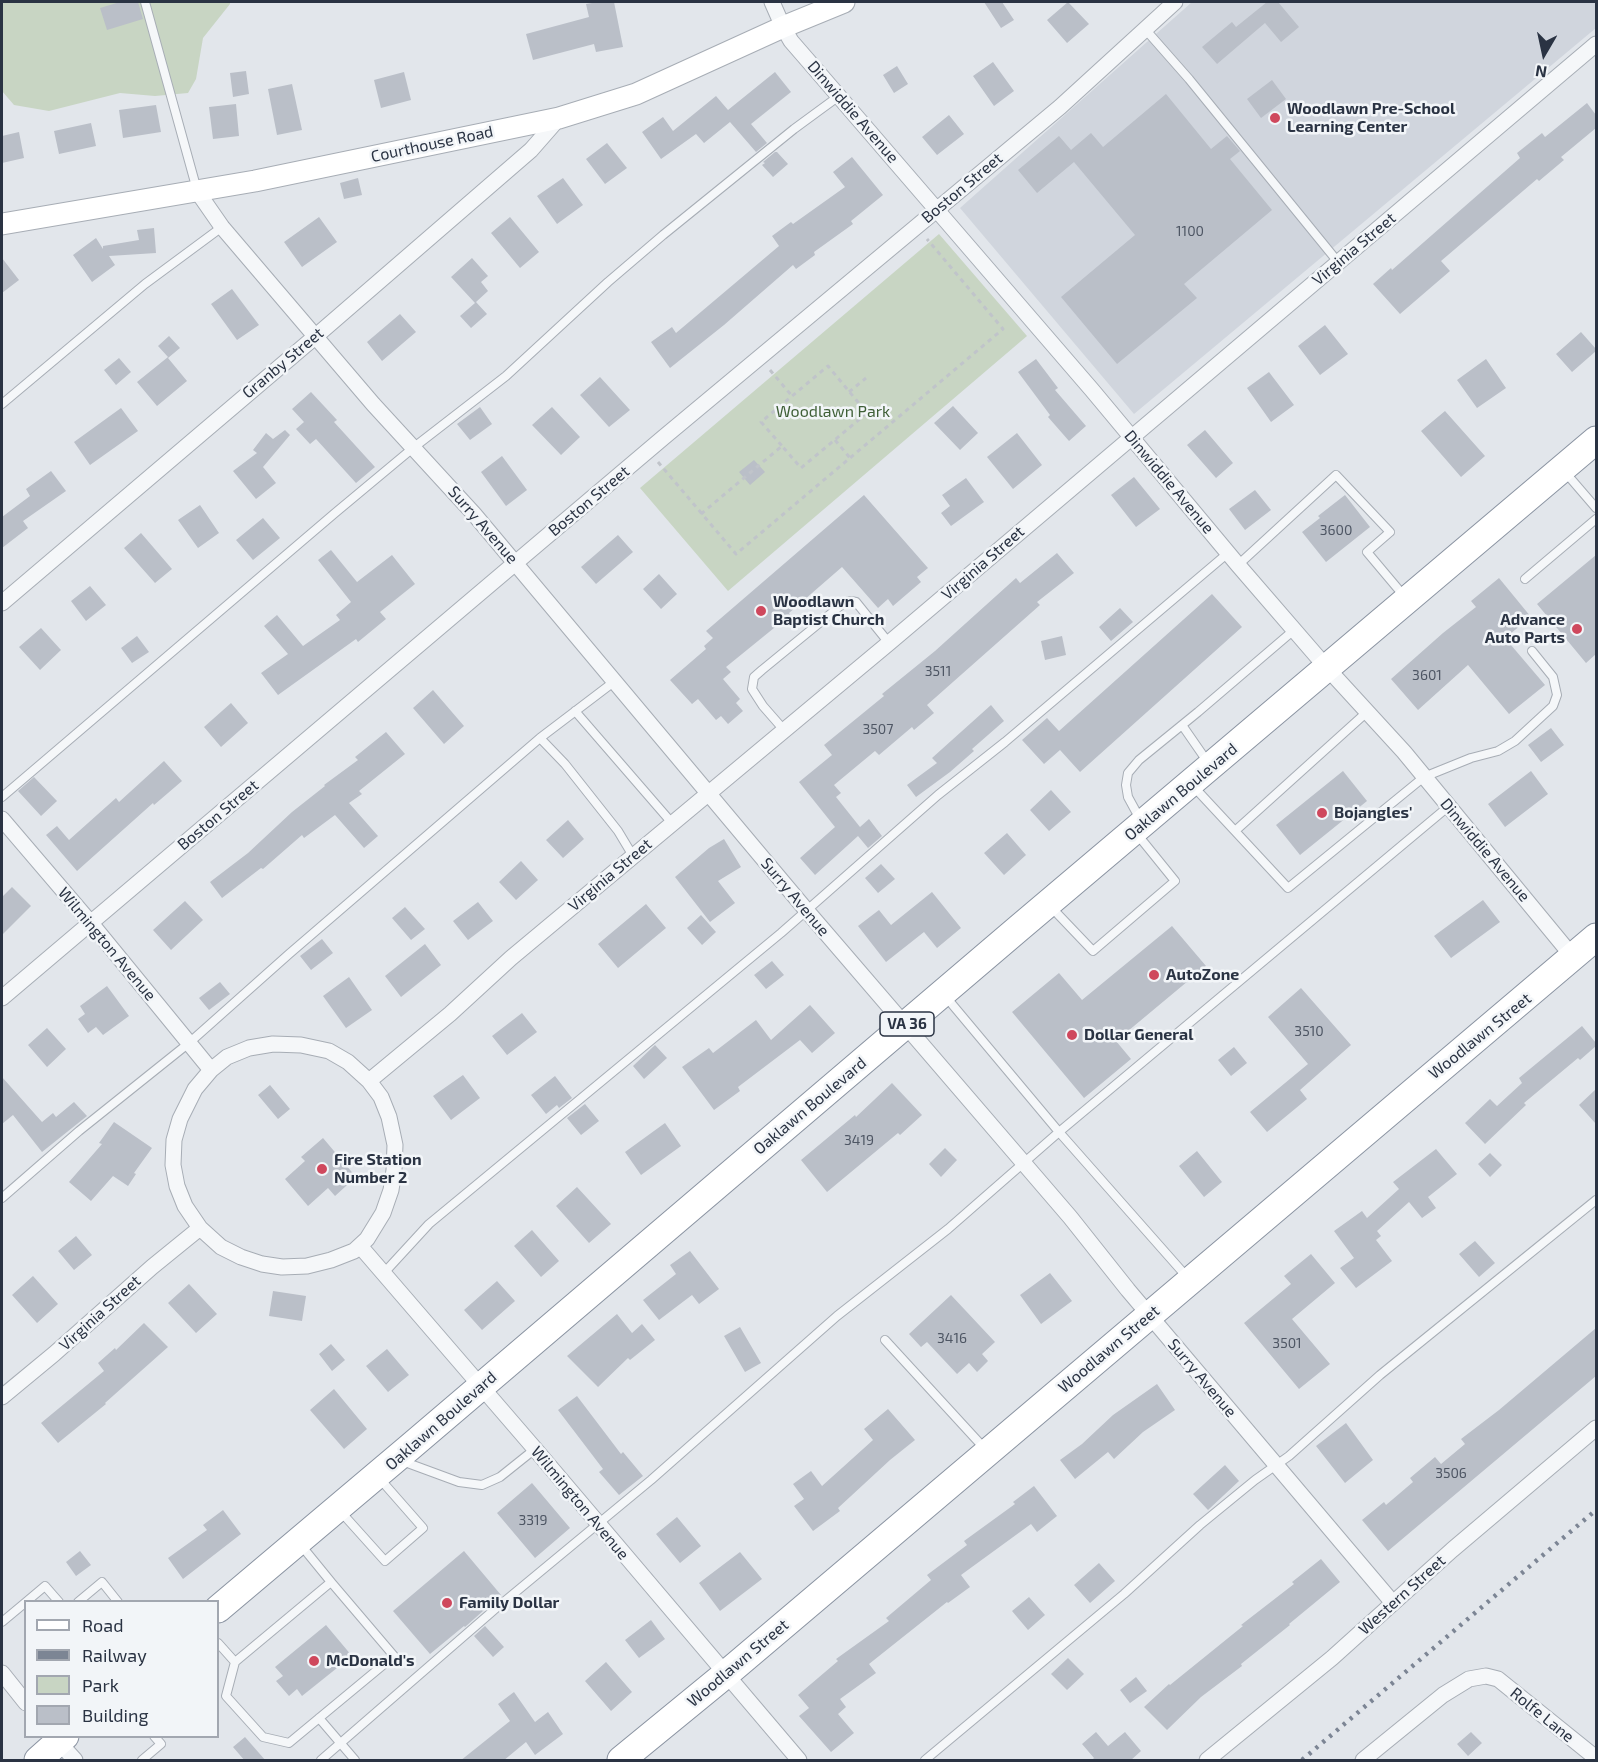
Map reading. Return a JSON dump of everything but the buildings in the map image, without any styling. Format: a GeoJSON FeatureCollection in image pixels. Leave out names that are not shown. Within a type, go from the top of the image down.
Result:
{"type":"FeatureCollection","features":[{"type":"Feature","properties":{"kind":"highway","name":"Oaklawn Boulevard"},"geometry":{"type":"LineString","coordinates":[[219,1608],[1596,440]]}},
{"type":"Feature","properties":{"kind":"highway","name":"Woodlawn Street"},"geometry":{"type":"LineString","coordinates":[[621,1761],[1596,937]]}},
{"type":"Feature","properties":{"kind":"highway"},"geometry":{"type":"LineString","coordinates":[[38,1761],[63,1744]]}},
{"type":"Feature","properties":{"kind":"street","name":"Dinwiddie Avenue"},"geometry":{"type":"LineString","coordinates":[[772,2],[791,40],[1131,436],[1233,559],[1449,806],[1573,957]]}},
{"type":"Feature","properties":{"kind":"street","name":"Courthouse Road"},"geometry":{"type":"LineString","coordinates":[[2,224],[197,191],[559,118],[636,94],[783,27],[844,2]]}},
{"type":"Feature","properties":{"kind":"street","name":"Boston Street"},"geometry":{"type":"LineString","coordinates":[[2,997],[759,357],[1060,107],[1175,2]]}},
{"type":"Feature","properties":{"kind":"street","name":"Virginia Street"},"geometry":{"type":"LineString","coordinates":[[369,1081],[450,1014],[511,958],[889,644],[1131,436],[1596,44]]}},
{"type":"Feature","properties":{"kind":"street","name":"Granby Street"},"geometry":{"type":"LineString","coordinates":[[2,603],[531,150],[559,118]]}},
{"type":"Feature","properties":{"kind":"street","name":"Surry Avenue"},"geometry":{"type":"LineString","coordinates":[[197,191],[222,227],[373,404],[516,563],[904,1026],[1070,1217],[1149,1315],[1393,1603]]}},
{"type":"Feature","properties":{"kind":"street","name":"Wilmington Avenue"},"geometry":{"type":"LineString","coordinates":[[2,819],[211,1070]]}},
{"type":"Feature","properties":{"kind":"street"},"geometry":{"type":"LineString","coordinates":[[273,1044],[301,1045],[328,1052],[348,1062],[369,1081],[381,1097],[389,1117],[394,1145],[394,1170],[382,1213],[360,1246],[354,1251],[331,1260],[307,1266],[282,1267],[262,1264],[241,1257],[221,1247],[200,1228],[185,1206],[177,1186],[173,1165],[174,1140],[180,1119],[195,1089],[211,1070],[227,1057],[249,1048],[273,1044]]}},
{"type":"Feature","properties":{"kind":"street","name":"Virginia Street"},"geometry":{"type":"LineString","coordinates":[[2,1397],[200,1228]]}},
{"type":"Feature","properties":{"kind":"street","name":"Wilmington Avenue"},"geometry":{"type":"LineString","coordinates":[[360,1246],[799,1761]]}},
{"type":"Feature","properties":{"kind":"street","name":"Western Street"},"geometry":{"type":"LineString","coordinates":[[1207,1761],[1332,1658],[1596,1428]]}},
{"type":"Feature","properties":{"kind":"street"},"geometry":{"type":"LineString","coordinates":[[2,1673],[24,1700]]}},
{"type":"Feature","properties":{"kind":"street","name":"Rolfe Lane"},"geometry":{"type":"LineString","coordinates":[[1363,1761],[1443,1695],[1469,1679],[1486,1676],[1498,1679],[1596,1758]]}},
{"type":"Feature","properties":{"kind":"lane"},"geometry":{"type":"LineString","coordinates":[[145,2],[197,191]]}},
{"type":"Feature","properties":{"kind":"lane"},"geometry":{"type":"LineString","coordinates":[[1145,29],[1189,79],[1338,262]]}},
{"type":"Feature","properties":{"kind":"lane"},"geometry":{"type":"LineString","coordinates":[[2,798],[413,448],[506,376],[663,235],[794,129],[839,96]]}},
{"type":"Feature","properties":{"kind":"lane"},"geometry":{"type":"LineString","coordinates":[[2,404],[145,284],[222,227]]}},
{"type":"Feature","properties":{"kind":"lane"},"geometry":{"type":"LineString","coordinates":[[1562,469],[1596,508]]}},
{"type":"Feature","properties":{"kind":"lane"},"geometry":{"type":"LineString","coordinates":[[383,1274],[429,1224],[807,911],[938,795],[1336,475],[1390,532],[1367,552],[1407,599]]}},
{"type":"Feature","properties":{"kind":"lane"},"geometry":{"type":"LineString","coordinates":[[1525,579],[1596,519]]}},
{"type":"Feature","properties":{"kind":"lane"},"geometry":{"type":"LineString","coordinates":[[784,730],[752,689],[754,677],[845,602],[856,602],[889,644]]}},
{"type":"Feature","properties":{"kind":"lane"},"geometry":{"type":"LineString","coordinates":[[1048,903],[1093,951],[1175,881],[1139,827],[1128,797],[1126,785],[1128,773],[1139,760],[1294,630]]}},
{"type":"Feature","properties":{"kind":"lane"},"geometry":{"type":"LineString","coordinates":[[1182,725],[1201,776],[1235,831],[1288,888],[1424,777],[1471,758],[1498,751],[1515,741],[1552,706],[1557,695],[1553,677],[1532,651]]}},
{"type":"Feature","properties":{"kind":"lane"},"geometry":{"type":"LineString","coordinates":[[2,1198],[79,1131],[189,1043],[540,738],[615,681]]}},
{"type":"Feature","properties":{"kind":"lane"},"geometry":{"type":"LineString","coordinates":[[575,711],[672,823]]}},
{"type":"Feature","properties":{"kind":"lane"},"geometry":{"type":"LineString","coordinates":[[1235,831],[1367,712]]}},
{"type":"Feature","properties":{"kind":"lane"},"geometry":{"type":"LineString","coordinates":[[540,738],[618,831],[633,856]]}},
{"type":"Feature","properties":{"kind":"lane"},"geometry":{"type":"LineString","coordinates":[[321,1761],[768,1378],[837,1316],[948,1229],[1059,1132],[1449,806]]}},
{"type":"Feature","properties":{"kind":"lane"},"geometry":{"type":"LineString","coordinates":[[943,993],[1059,1132],[1190,1280]]}},
{"type":"Feature","properties":{"kind":"lane"},"geometry":{"type":"LineString","coordinates":[[925,1761],[1124,1594],[1200,1525],[1289,1456],[1380,1375],[1596,1200]]}},
{"type":"Feature","properties":{"kind":"lane"},"geometry":{"type":"LineString","coordinates":[[885,1340],[988,1452]]}},
{"type":"Feature","properties":{"kind":"lane"},"geometry":{"type":"LineString","coordinates":[[387,1467],[482,1485],[500,1477],[535,1449]]}},
{"type":"Feature","properties":{"kind":"lane"},"geometry":{"type":"LineString","coordinates":[[337,1508],[385,1561],[423,1528],[387,1467]]}},
{"type":"Feature","properties":{"kind":"lane"},"geometry":{"type":"LineString","coordinates":[[298,1541],[393,1656],[289,1743],[263,1737],[226,1696],[235,1662],[331,1582]]}},
{"type":"Feature","properties":{"kind":"lane"},"geometry":{"type":"LineString","coordinates":[[80,1600],[102,1582],[116,1600]]}},
{"type":"Feature","properties":{"kind":"lane"},"geometry":{"type":"LineString","coordinates":[[28,1600],[45,1586],[56,1600]]}},
{"type":"Feature","properties":{"kind":"lane"},"geometry":{"type":"LineString","coordinates":[[2,1622],[24,1604]]}},
{"type":"Feature","properties":{"kind":"lane"},"geometry":{"type":"LineString","coordinates":[[219,1644],[235,1662]]}},
{"type":"Feature","properties":{"kind":"lane"},"geometry":{"type":"LineString","coordinates":[[319,1718],[355,1761]]}},
{"type":"Feature","properties":{"kind":"lane"},"geometry":{"type":"LineString","coordinates":[[142,1761],[161,1744],[155,1738]]}},
{"type":"Feature","properties":{"kind":"path"},"geometry":{"type":"LineString","coordinates":[[648,451],[735,554],[850,458],[1003,329],[916,226]]}},
{"type":"Feature","properties":{"kind":"path"},"geometry":{"type":"LineString","coordinates":[[759,357],[792,396]]}},
{"type":"Feature","properties":{"kind":"path"},"geometry":{"type":"LineString","coordinates":[[828,366],[849,392],[867,412],[801,468],[761,422],[828,366]]}},
{"type":"Feature","properties":{"kind":"path"},"geometry":{"type":"LineString","coordinates":[[849,392],[866,378]]}},
{"type":"Feature","properties":{"kind":"path"},"geometry":{"type":"LineString","coordinates":[[835,440],[850,458]]}},
{"type":"Feature","properties":{"kind":"path"},"geometry":{"type":"LineString","coordinates":[[701,514],[782,446]]}},
{"type":"Feature","properties":{"kind":"shaded area","name":"Woodlawn Pre-School Learning Center"},"geometry":{"type":"Polygon","coordinates":[[[1192,2],[1596,2],[1596,28],[1134,414],[960,208],[1192,2]]]}},
{"type":"Feature","properties":{"kind":"green space"},"geometry":{"type":"Polygon","coordinates":[[[2,2],[230,2],[230,4],[203,38],[196,79],[188,93],[155,96],[120,93],[49,111],[14,105],[2,91],[2,2]]]}},
{"type":"Feature","properties":{"kind":"green space","name":"Woodlawn Park"},"geometry":{"type":"Polygon","coordinates":[[[939,234],[1027,336],[728,591],[640,488],[939,234]]]}},
{"type":"Feature","properties":{"kind":"railway"},"geometry":{"type":"LineString","coordinates":[[1302,1760],[1596,1510]]}},
{"type":"Feature","properties":{"kind":"place","name":"Woodlawn Pre-School Learning Center"},"geometry":{"type":"Point","coordinates":[1275,118]}},
{"type":"Feature","properties":{"kind":"place","name":"Woodlawn Baptist Church"},"geometry":{"type":"Point","coordinates":[761,611]}},
{"type":"Feature","properties":{"kind":"place","name":"Advance Auto Parts"},"geometry":{"type":"Point","coordinates":[1577,629]}},
{"type":"Feature","properties":{"kind":"place","name":"Bojangles'"},"geometry":{"type":"Point","coordinates":[1322,813]}},
{"type":"Feature","properties":{"kind":"place","name":"AutoZone"},"geometry":{"type":"Point","coordinates":[1154,975]}},
{"type":"Feature","properties":{"kind":"place","name":"Dollar General"},"geometry":{"type":"Point","coordinates":[1072,1035]}},
{"type":"Feature","properties":{"kind":"place","name":"Fire Station Number 2"},"geometry":{"type":"Point","coordinates":[322,1169]}},
{"type":"Feature","properties":{"kind":"place","name":"Family Dollar"},"geometry":{"type":"Point","coordinates":[447,1603]}},
{"type":"Feature","properties":{"kind":"place","name":"McDonald's"},"geometry":{"type":"Point","coordinates":[314,1661]}}]}
